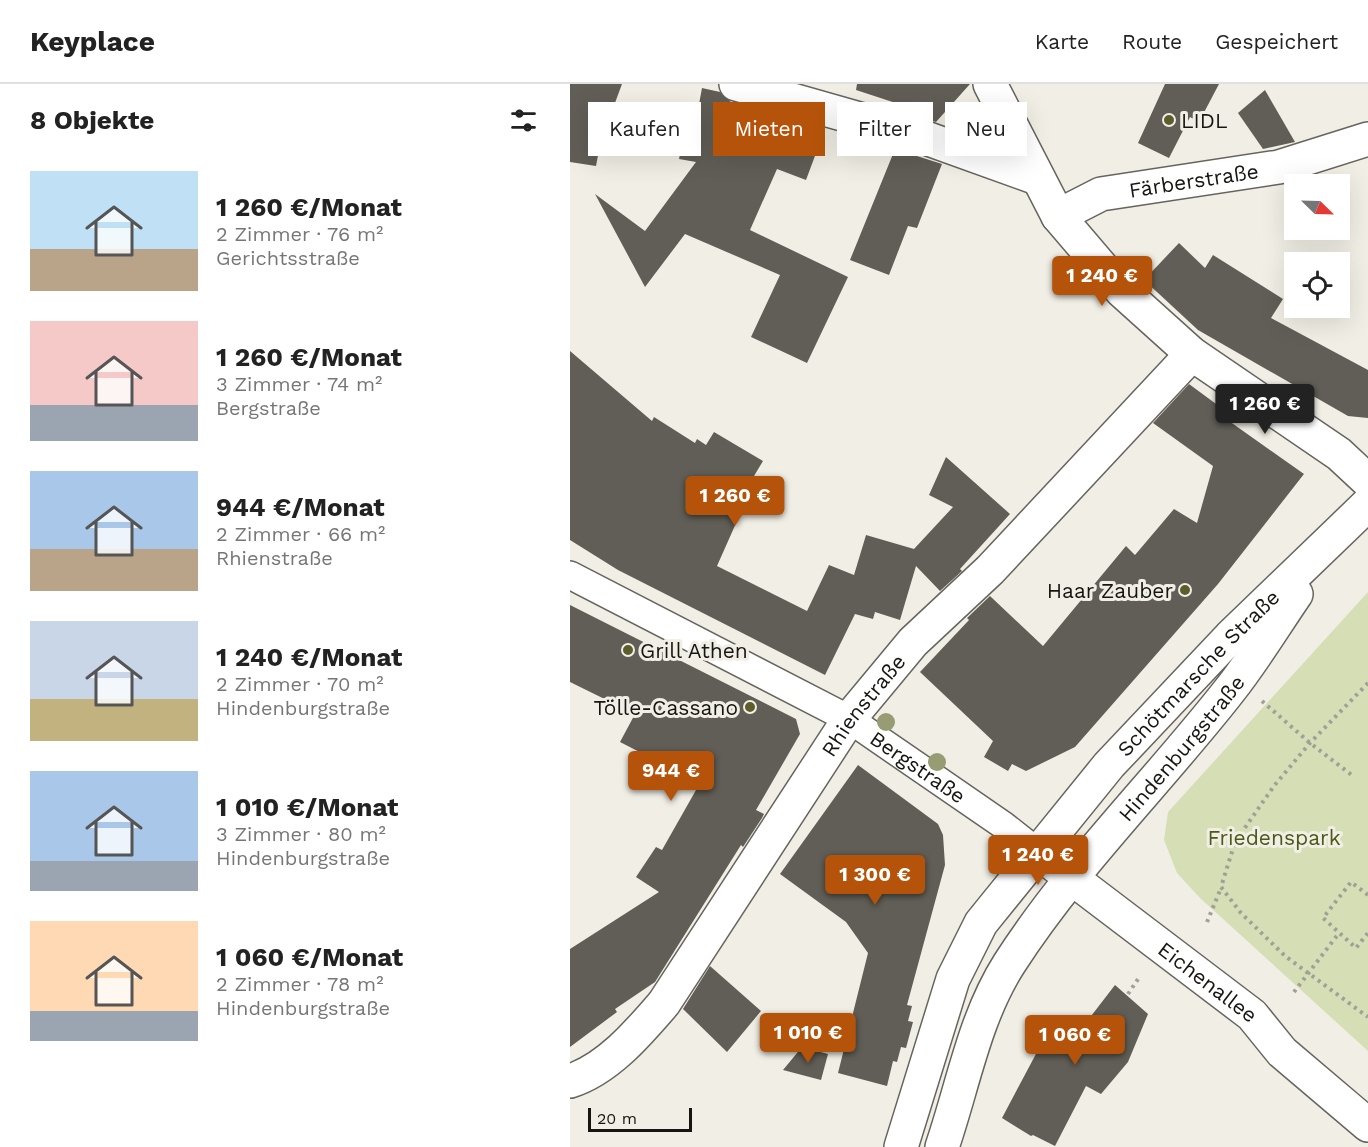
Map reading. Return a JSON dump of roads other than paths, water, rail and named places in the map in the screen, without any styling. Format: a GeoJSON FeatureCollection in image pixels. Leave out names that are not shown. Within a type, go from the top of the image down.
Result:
{"type":"FeatureCollection","features":[{"type":"Feature","properties":{"kind":"street"},"geometry":{"type":"LineString","coordinates":[[736,84],[923,137],[1037,178]]}},
{"type":"Feature","properties":{"kind":"street"},"geometry":{"type":"LineString","coordinates":[[990,84],[1058,216],[1122,291],[1192,354],[1339,454],[1368,481]]}},
{"type":"Feature","properties":{"kind":"street","name":"Färberstraße"},"geometry":{"type":"LineString","coordinates":[[1058,216],[1101,194],[1279,166],[1368,139]]}},
{"type":"Feature","properties":{"kind":"street","name":"Rhienstraße"},"geometry":{"type":"LineString","coordinates":[[570,1081],[612,1056],[664,1003],[849,719],[913,642],[990,570],[1192,354]]}},
{"type":"Feature","properties":{"kind":"street","name":"Schötmarsche Straße"},"geometry":{"type":"LineString","coordinates":[[1036,852],[1108,765],[1214,654],[1368,504]]}},
{"type":"Feature","properties":{"kind":"street","name":"Hindenburgstraße"},"geometry":{"type":"LineString","coordinates":[[942,1147],[992,996],[1009,964],[1072,880],[1230,690],[1332,541]]}},
{"type":"Feature","properties":{"kind":"street","name":"Bergstraße"},"geometry":{"type":"LineString","coordinates":[[570,575],[849,719],[1003,825],[1036,852]]}},
{"type":"Feature","properties":{"kind":"street"},"geometry":{"type":"LineString","coordinates":[[901,1147],[953,979],[981,923],[1036,852]]}},
{"type":"Feature","properties":{"kind":"street","name":"Eichenallee"},"geometry":{"type":"LineString","coordinates":[[1036,852],[1111,906],[1252,1015],[1282,1052],[1368,1125]]}},
{"type":"Feature","properties":{"kind":"place","name":"LIDL"},"geometry":{"type":"Point","coordinates":[1169,120]}},
{"type":"Feature","properties":{"kind":"place","name":"Haar Zauber"},"geometry":{"type":"Point","coordinates":[1185,590]}},
{"type":"Feature","properties":{"kind":"place","name":"Grill Athen"},"geometry":{"type":"Point","coordinates":[628,650]}},
{"type":"Feature","properties":{"kind":"place","name":"Tölle-Cassano"},"geometry":{"type":"Point","coordinates":[750,707]}},
{"type":"Feature","properties":{"kind":"park label","name":"Friedenspark"},"geometry":{"type":"Point","coordinates":[1274,837]}}]}
